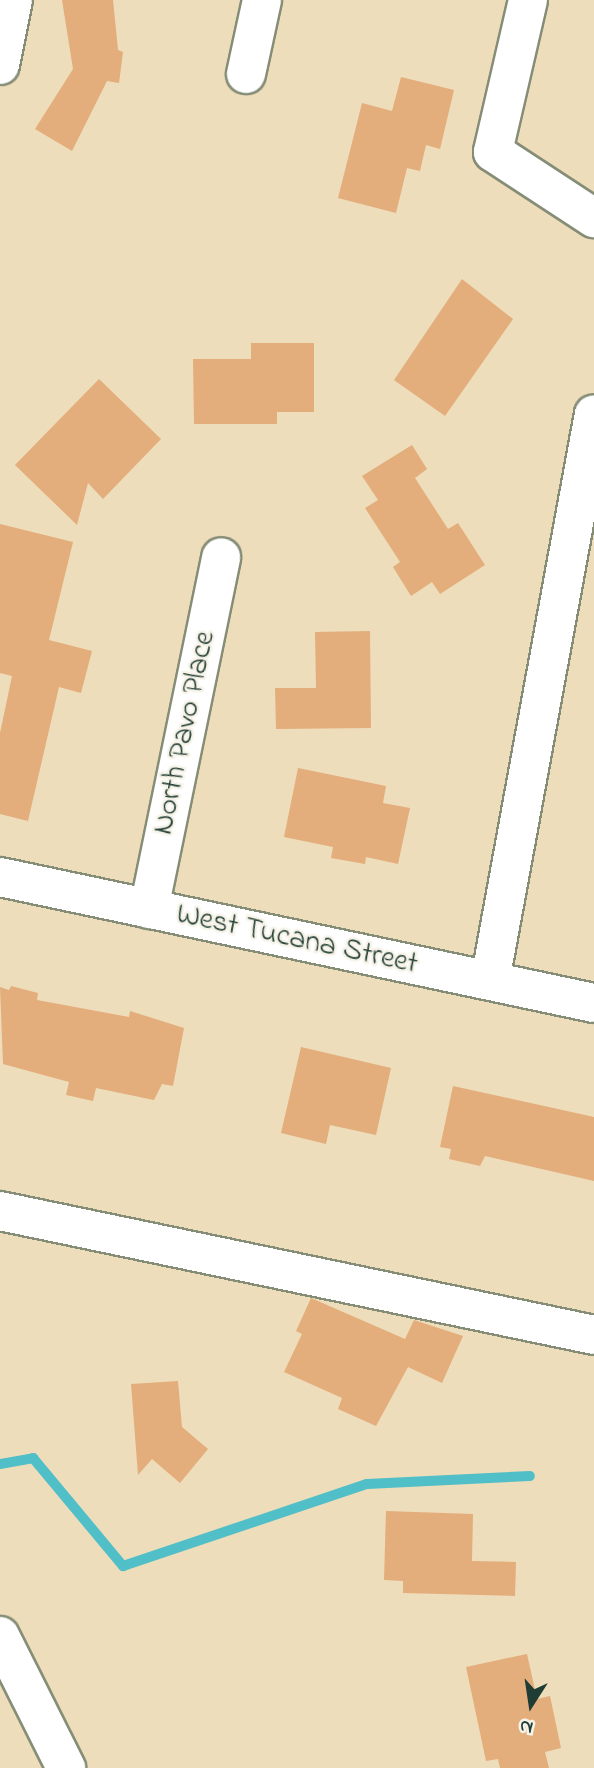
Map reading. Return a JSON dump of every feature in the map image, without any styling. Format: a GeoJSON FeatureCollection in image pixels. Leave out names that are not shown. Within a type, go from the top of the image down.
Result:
{"type":"FeatureCollection","features":[{"type":"Feature","properties":{"kind":"street"},"geometry":{"type":"LineString","coordinates":[[0,65],[13,0]]}},
{"type":"Feature","properties":{"kind":"street"},"geometry":{"type":"LineString","coordinates":[[246,74],[262,0]]}},
{"type":"Feature","properties":{"kind":"street"},"geometry":{"type":"LineString","coordinates":[[528,0],[493,152],[594,218]]}},
{"type":"Feature","properties":{"kind":"street"},"geometry":{"type":"LineString","coordinates":[[490,981],[594,414]]}},
{"type":"Feature","properties":{"kind":"street","name":"North Pavo Place"},"geometry":{"type":"LineString","coordinates":[[149,909],[221,557]]}},
{"type":"Feature","properties":{"kind":"street","name":"West Tucana Street"},"geometry":{"type":"LineString","coordinates":[[0,877],[594,1003]]}},
{"type":"Feature","properties":{"kind":"street"},"geometry":{"type":"LineString","coordinates":[[0,1211],[594,1335]]}},
{"type":"Feature","properties":{"kind":"street"},"geometry":{"type":"LineString","coordinates":[[0,1636],[66,1768]]}},
{"type":"Feature","properties":{"kind":"building"},"geometry":{"type":"Polygon","coordinates":[[[62,0],[113,0],[118,50],[123,52],[119,83],[107,81],[72,151],[35,129],[73,69],[62,0]]]}},
{"type":"Feature","properties":{"kind":"building"},"geometry":{"type":"Polygon","coordinates":[[[401,77],[454,90],[440,149],[426,145],[420,171],[407,168],[396,213],[338,198],[362,103],[392,111],[401,77]]]}},
{"type":"Feature","properties":{"kind":"building"},"geometry":{"type":"Polygon","coordinates":[[[462,279],[513,319],[445,416],[394,380],[462,279]]]}},
{"type":"Feature","properties":{"kind":"building"},"geometry":{"type":"Polygon","coordinates":[[[251,343],[314,343],[314,412],[277,412],[277,424],[194,424],[193,359],[251,359],[251,343]]]}},
{"type":"Feature","properties":{"kind":"building"},"geometry":{"type":"Polygon","coordinates":[[[99,379],[161,439],[103,499],[88,483],[77,525],[15,465],[99,379]]]}},
{"type":"Feature","properties":{"kind":"building"},"geometry":{"type":"Polygon","coordinates":[[[412,445],[427,469],[415,478],[448,529],[458,523],[485,565],[440,594],[432,582],[411,596],[393,567],[400,562],[365,508],[378,500],[362,476],[412,445]]]}},
{"type":"Feature","properties":{"kind":"building"},"geometry":{"type":"Polygon","coordinates":[[[0,524],[73,542],[49,640],[92,651],[81,693],[59,687],[28,821],[0,814],[0,733],[12,676],[0,673],[0,524]]]}},
{"type":"Feature","properties":{"kind":"building"},"geometry":{"type":"Polygon","coordinates":[[[370,631],[371,728],[276,729],[275,688],[316,688],[315,632],[370,631]]]}},
{"type":"Feature","properties":{"kind":"building"},"geometry":{"type":"Polygon","coordinates":[[[298,768],[386,786],[383,803],[410,808],[398,864],[366,857],[365,864],[331,858],[333,847],[284,837],[298,768]]]}},
{"type":"Feature","properties":{"kind":"building"},"geometry":{"type":"Polygon","coordinates":[[[11,986],[38,993],[37,1000],[129,1017],[130,1011],[184,1028],[173,1086],[162,1084],[154,1100],[96,1088],[93,1101],[66,1095],[69,1082],[3,1064],[0,987],[9,990],[11,986]]]}},
{"type":"Feature","properties":{"kind":"building"},"geometry":{"type":"Polygon","coordinates":[[[301,1047],[391,1068],[376,1135],[330,1125],[326,1144],[281,1133],[301,1047]]]}},
{"type":"Feature","properties":{"kind":"building"},"geometry":{"type":"Polygon","coordinates":[[[453,1086],[594,1117],[594,1181],[485,1156],[480,1166],[449,1159],[451,1149],[440,1147],[453,1086]]]}},
{"type":"Feature","properties":{"kind":"building"},"geometry":{"type":"Polygon","coordinates":[[[311,1298],[405,1339],[414,1320],[463,1336],[442,1383],[408,1367],[376,1426],[338,1409],[342,1398],[284,1372],[302,1334],[296,1331],[311,1298]]]}},
{"type":"Feature","properties":{"kind":"building"},"geometry":{"type":"Polygon","coordinates":[[[178,1381],[182,1427],[208,1449],[180,1483],[152,1459],[138,1475],[131,1384],[178,1381]]]}},
{"type":"Feature","properties":{"kind":"building"},"geometry":{"type":"Polygon","coordinates":[[[386,1511],[473,1514],[472,1561],[516,1562],[515,1596],[403,1593],[403,1581],[384,1580],[386,1511]]]}},
{"type":"Feature","properties":{"kind":"building"},"geometry":{"type":"Polygon","coordinates":[[[527,1654],[537,1699],[550,1696],[561,1748],[545,1752],[549,1768],[500,1768],[498,1759],[486,1761],[466,1667],[527,1654]]]}},
{"type":"Feature","properties":{"kind":"waterway"},"geometry":{"type":"LineString","coordinates":[[0,1464],[33,1458],[123,1566],[367,1484],[530,1476]]}}]}
